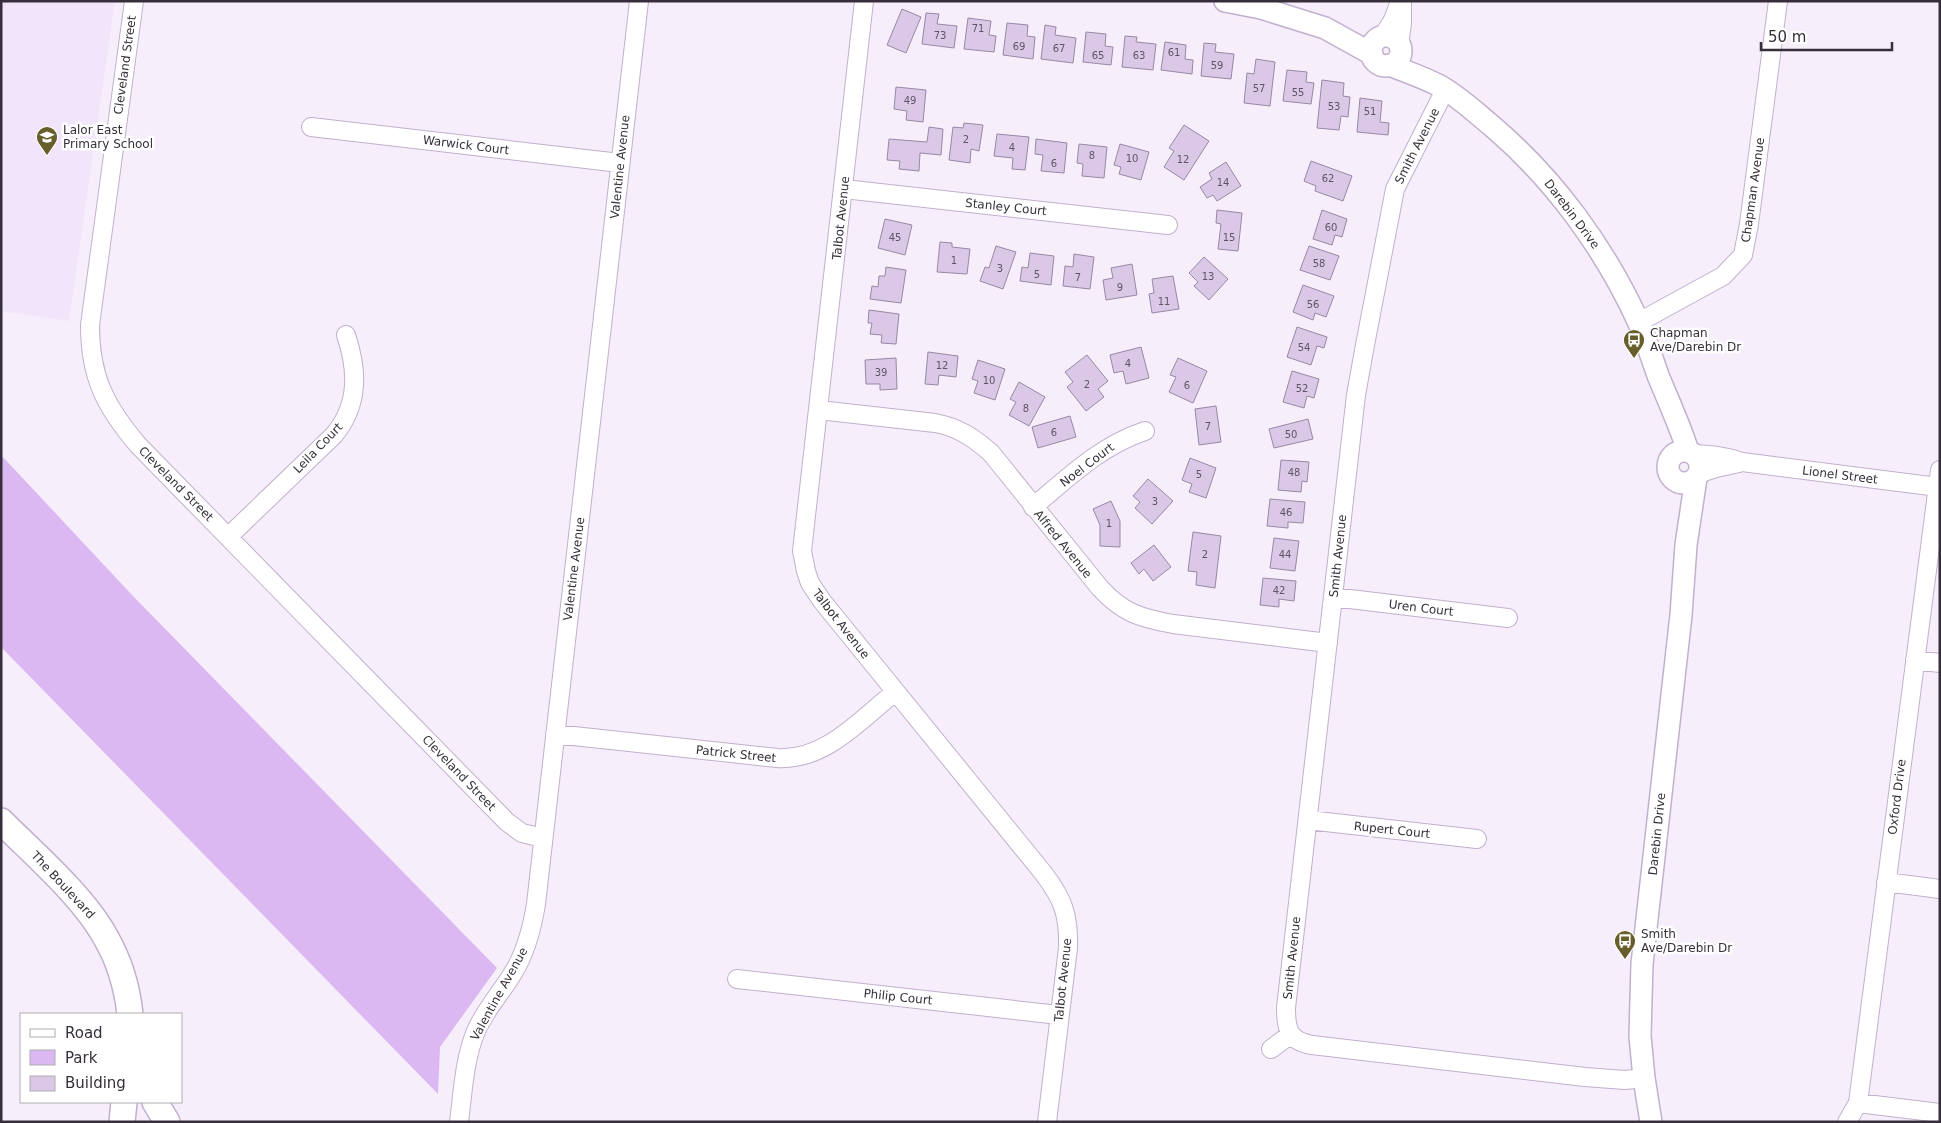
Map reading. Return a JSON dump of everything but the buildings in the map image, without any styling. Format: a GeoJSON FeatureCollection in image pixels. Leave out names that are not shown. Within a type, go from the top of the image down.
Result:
{"type":"FeatureCollection","features":[{"type":"Feature","properties":{"kind":"main road","name":"The Boulevard"},"geometry":{"type":"LineString","coordinates":[[1,820],[79,900],[98,925],[106,937],[122,972],[130,1013]]}},
{"type":"Feature","properties":{"kind":"main road"},"geometry":{"type":"LineString","coordinates":[[122,1122],[124,1103]]}},
{"type":"Feature","properties":{"kind":"main road"},"geometry":{"type":"LineString","coordinates":[[156,1103],[167,1122]]}},
{"type":"Feature","properties":{"kind":"street","name":"Cleveland Street"},"geometry":{"type":"LineString","coordinates":[[134,1],[93,295],[90,344],[95,373],[105,401],[123,428],[138,445],[507,822],[522,834],[543,838]]}},
{"type":"Feature","properties":{"kind":"street","name":"Valentine Avenue"},"geometry":{"type":"LineString","coordinates":[[459,1122],[466,1065],[476,1030],[487,1010],[513,973],[532,931],[639,1]]}},
{"type":"Feature","properties":{"kind":"street","name":"Talbot Avenue"},"geometry":{"type":"LineString","coordinates":[[864,1],[802,551],[810,583],[822,602],[1044,874],[1063,903],[1068,930],[1047,1122]]}},
{"type":"Feature","properties":{"kind":"street","name":"Darebin Drive"},"geometry":{"type":"LineString","coordinates":[[1225,1],[1260,8],[1387,48],[1442,88],[1510,142],[1556,190],[1600,250],[1638,322],[1660,378],[1670,436],[1687,466],[1680,499],[1686,545],[1681,615],[1642,964],[1640,1036],[1651,1122]]}},
{"type":"Feature","properties":{"kind":"street"},"geometry":{"type":"LineString","coordinates":[[1387,48],[1402,23],[1401,1]]}},
{"type":"Feature","properties":{"kind":"street","name":"Chapman Avenue"},"geometry":{"type":"LineString","coordinates":[[1638,322],[1723,276],[1743,255],[1749,224],[1778,1]]}},
{"type":"Feature","properties":{"kind":"street","name":"Smith Avenue"},"geometry":{"type":"LineString","coordinates":[[1291,1034],[1287,1028],[1286,1008],[1356,394],[1395,189],[1442,88]]}},
{"type":"Feature","properties":{"kind":"street","name":"Warwick Court"},"geometry":{"type":"LineString","coordinates":[[311,127],[620,163]]}},
{"type":"Feature","properties":{"kind":"street","name":"Stanley Court"},"geometry":{"type":"LineString","coordinates":[[844,188],[1168,225]]}},
{"type":"Feature","properties":{"kind":"street","name":"Leila Court"},"geometry":{"type":"LineString","coordinates":[[228,537],[334,435],[344,423],[350,410],[355,368],[346,335]]}},
{"type":"Feature","properties":{"kind":"street","name":"Alfred Avenue"},"geometry":{"type":"LineString","coordinates":[[819,410],[935,423],[962,431],[978,441],[991,453],[1100,588],[1120,607],[1132,614],[1173,624],[1328,643]]}},
{"type":"Feature","properties":{"kind":"street","name":"Noel Court"},"geometry":{"type":"LineString","coordinates":[[1033,507],[1101,451],[1119,441],[1145,431]]}},
{"type":"Feature","properties":{"kind":"street","name":"Lionel Street"},"geometry":{"type":"LineString","coordinates":[[1687,466],[1729,457],[1742,462],[1939,478]]}},
{"type":"Feature","properties":{"kind":"street","name":"Oxford Drive"},"geometry":{"type":"LineString","coordinates":[[1847,1122],[1858,1103],[1939,478]]}},
{"type":"Feature","properties":{"kind":"street","name":"Uren Court"},"geometry":{"type":"LineString","coordinates":[[1333,597],[1508,618]]}},
{"type":"Feature","properties":{"kind":"street"},"geometry":{"type":"LineString","coordinates":[[1915,660],[1940,663]]}},
{"type":"Feature","properties":{"kind":"street","name":"Patrick Street"},"geometry":{"type":"LineString","coordinates":[[555,734],[777,758],[798,758],[824,748],[895,692]]}},
{"type":"Feature","properties":{"kind":"street","name":"Rupert Court"},"geometry":{"type":"LineString","coordinates":[[1308,820],[1477,839]]}},
{"type":"Feature","properties":{"kind":"street"},"geometry":{"type":"LineString","coordinates":[[1886,882],[1940,889]]}},
{"type":"Feature","properties":{"kind":"street","name":"Philip Court"},"geometry":{"type":"LineString","coordinates":[[738,979],[1059,1015]]}},
{"type":"Feature","properties":{"kind":"street"},"geometry":{"type":"LineString","coordinates":[[1271,1049],[1291,1034],[1303,1043],[1312,1045],[1585,1077],[1625,1080],[1644,1078]]}},
{"type":"Feature","properties":{"kind":"street"},"geometry":{"type":"LineString","coordinates":[[1858,1103],[1940,1113]]}},
{"type":"Feature","properties":{"kind":"shaded area","name":"Lalor East Primary School"},"geometry":{"type":"Polygon","coordinates":[[[1,1],[115,1],[69,321],[1,311],[1,1]]]}},
{"type":"Feature","properties":{"kind":"green space"},"geometry":{"type":"Polygon","coordinates":[[[1,455],[133,596],[497,968],[440,1047],[438,1094],[1,647],[1,455]]]}},
{"type":"Feature","properties":{"kind":"place","name":"Lalor East Primary School"},"geometry":{"type":"Point","coordinates":[47,156]}},
{"type":"Feature","properties":{"kind":"place","name":"Chapman Ave/Darebin Dr"},"geometry":{"type":"Point","coordinates":[1634,359]}},
{"type":"Feature","properties":{"kind":"place","name":"Smith Ave/Darebin Dr"},"geometry":{"type":"Point","coordinates":[1625,960]}}]}
